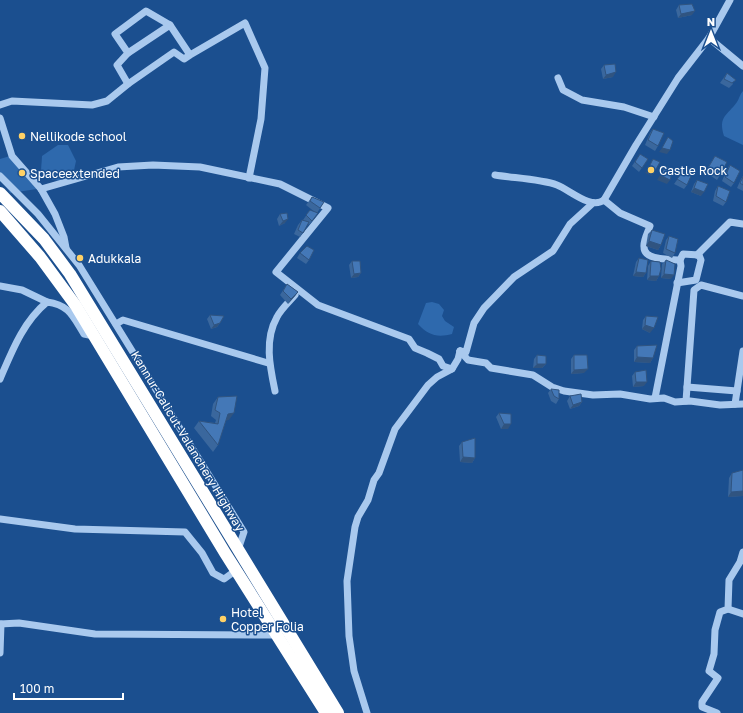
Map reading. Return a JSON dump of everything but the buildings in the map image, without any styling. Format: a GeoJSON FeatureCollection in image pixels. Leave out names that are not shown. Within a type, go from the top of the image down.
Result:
{"type":"FeatureCollection","features":[{"type":"Feature","properties":{"kind":"highway","name":"Kannur-Calicut-Valanchery Highway"},"geometry":{"type":"LineString","coordinates":[[0,193],[44,239],[70,274],[338,713]]}},
{"type":"Feature","properties":{"kind":"highway"},"geometry":{"type":"LineString","coordinates":[[0,211],[40,256],[76,306],[235,570],[326,713]]}},
{"type":"Feature","properties":{"kind":"street"},"geometry":{"type":"LineString","coordinates":[[495,175],[556,184],[593,203],[601,203],[678,78],[709,38],[730,0]]}},
{"type":"Feature","properties":{"kind":"street"},"geometry":{"type":"LineString","coordinates":[[128,53],[115,34],[146,11],[170,25],[190,55]]}},
{"type":"Feature","properties":{"kind":"street"},"geometry":{"type":"LineString","coordinates":[[0,105],[12,101],[92,105],[107,101],[128,84],[174,52],[184,59],[245,23],[265,68],[261,119],[249,178]]}},
{"type":"Feature","properties":{"kind":"street"},"geometry":{"type":"LineString","coordinates":[[128,84],[117,65],[128,53],[170,25]]}},
{"type":"Feature","properties":{"kind":"street"},"geometry":{"type":"LineString","coordinates":[[709,38],[743,66]]}},
{"type":"Feature","properties":{"kind":"street"},"geometry":{"type":"LineString","coordinates":[[558,78],[563,90],[582,100],[624,107],[654,117]]}},
{"type":"Feature","properties":{"kind":"street"},"geometry":{"type":"LineString","coordinates":[[0,118],[12,156],[41,189],[55,214],[64,237],[67,250]]}},
{"type":"Feature","properties":{"kind":"street"},"geometry":{"type":"LineString","coordinates":[[41,189],[118,167],[153,165],[200,167],[280,184],[328,208],[276,272],[318,305],[409,339],[415,348],[439,359],[443,366],[452,369]]}},
{"type":"Feature","properties":{"kind":"street"},"geometry":{"type":"LineString","coordinates":[[0,176],[38,214],[79,265],[244,532],[238,551]]}},
{"type":"Feature","properties":{"kind":"street"},"geometry":{"type":"LineString","coordinates":[[604,200],[620,212],[650,226],[644,247],[646,253],[650,256],[680,260]]}},
{"type":"Feature","properties":{"kind":"street"},"geometry":{"type":"LineString","coordinates":[[460,351],[466,352],[474,323],[500,289],[514,277],[553,251],[570,224],[593,203]]}},
{"type":"Feature","properties":{"kind":"street"},"geometry":{"type":"LineString","coordinates":[[697,255],[730,222],[743,224]]}},
{"type":"Feature","properties":{"kind":"street"},"geometry":{"type":"LineString","coordinates":[[655,398],[681,266],[680,260],[683,254],[699,255],[701,260],[696,280],[678,282]]}},
{"type":"Feature","properties":{"kind":"street"},"geometry":{"type":"LineString","coordinates":[[686,401],[694,290],[701,285],[743,296]]}},
{"type":"Feature","properties":{"kind":"street"},"geometry":{"type":"LineString","coordinates":[[0,286],[22,290],[47,302],[57,303],[70,311],[84,334],[94,336]]}},
{"type":"Feature","properties":{"kind":"street"},"geometry":{"type":"LineString","coordinates":[[275,391],[268,363],[270,335],[277,317],[299,290]]}},
{"type":"Feature","properties":{"kind":"street"},"geometry":{"type":"LineString","coordinates":[[0,379],[27,323],[47,302]]}},
{"type":"Feature","properties":{"kind":"street"},"geometry":{"type":"LineString","coordinates":[[116,324],[123,320],[268,363]]}},
{"type":"Feature","properties":{"kind":"street"},"geometry":{"type":"LineString","coordinates":[[367,713],[354,671],[349,636],[347,581],[354,527],[358,516],[368,500],[374,480],[379,473],[398,423],[418,401],[428,385],[437,377],[452,369],[460,351]]}},
{"type":"Feature","properties":{"kind":"street"},"geometry":{"type":"LineString","coordinates":[[460,351],[468,360],[486,363],[491,368],[534,376],[552,387],[564,391],[593,395],[620,394],[664,398],[675,402],[686,401],[720,405],[743,404]]}},
{"type":"Feature","properties":{"kind":"street"},"geometry":{"type":"LineString","coordinates":[[735,404],[743,351]]}},
{"type":"Feature","properties":{"kind":"street"},"geometry":{"type":"LineString","coordinates":[[687,387],[737,391]]}},
{"type":"Feature","properties":{"kind":"street"},"geometry":{"type":"LineString","coordinates":[[0,519],[75,529],[185,532],[202,553],[213,573],[224,579],[235,570]]}},
{"type":"Feature","properties":{"kind":"street"},"geometry":{"type":"LineString","coordinates":[[728,609],[729,580],[740,562],[743,552]]}},
{"type":"Feature","properties":{"kind":"street"},"geometry":{"type":"LineString","coordinates":[[717,713],[702,707],[702,702],[718,678],[709,671],[714,654],[715,630],[720,612],[728,609],[743,614]]}},
{"type":"Feature","properties":{"kind":"street"},"geometry":{"type":"LineString","coordinates":[[0,653],[1,624],[19,623],[95,634],[276,635]]}},
{"type":"Feature","properties":{"kind":"shaded area"},"geometry":{"type":"Polygon","coordinates":[[[743,91],[743,145],[724,136],[722,124],[724,117],[737,102],[743,91]]]}},
{"type":"Feature","properties":{"kind":"shaded area"},"geometry":{"type":"Polygon","coordinates":[[[58,145],[68,145],[76,161],[73,175],[60,181],[44,178],[41,171],[42,156],[58,145]]]}},
{"type":"Feature","properties":{"kind":"shaded area"},"geometry":{"type":"Polygon","coordinates":[[[10,156],[37,189],[10,193],[0,176],[0,159],[10,156]]]}},
{"type":"Feature","properties":{"kind":"shaded area"},"geometry":{"type":"Polygon","coordinates":[[[432,302],[439,304],[444,310],[442,316],[445,321],[454,327],[452,334],[442,336],[433,335],[425,331],[418,324],[426,303],[432,302]]]}},
{"type":"Feature","properties":{"kind":"place","name":"Nellikode school"},"geometry":{"type":"Point","coordinates":[22,136]}},
{"type":"Feature","properties":{"kind":"place","name":"Castle Rock"},"geometry":{"type":"Point","coordinates":[651,170]}},
{"type":"Feature","properties":{"kind":"place","name":"Spaceextended"},"geometry":{"type":"Point","coordinates":[22,173]}},
{"type":"Feature","properties":{"kind":"place","name":"Adukkala"},"geometry":{"type":"Point","coordinates":[80,258]}},
{"type":"Feature","properties":{"kind":"place","name":"Hotel Copper Folia"},"geometry":{"type":"Point","coordinates":[223,619]}}]}
